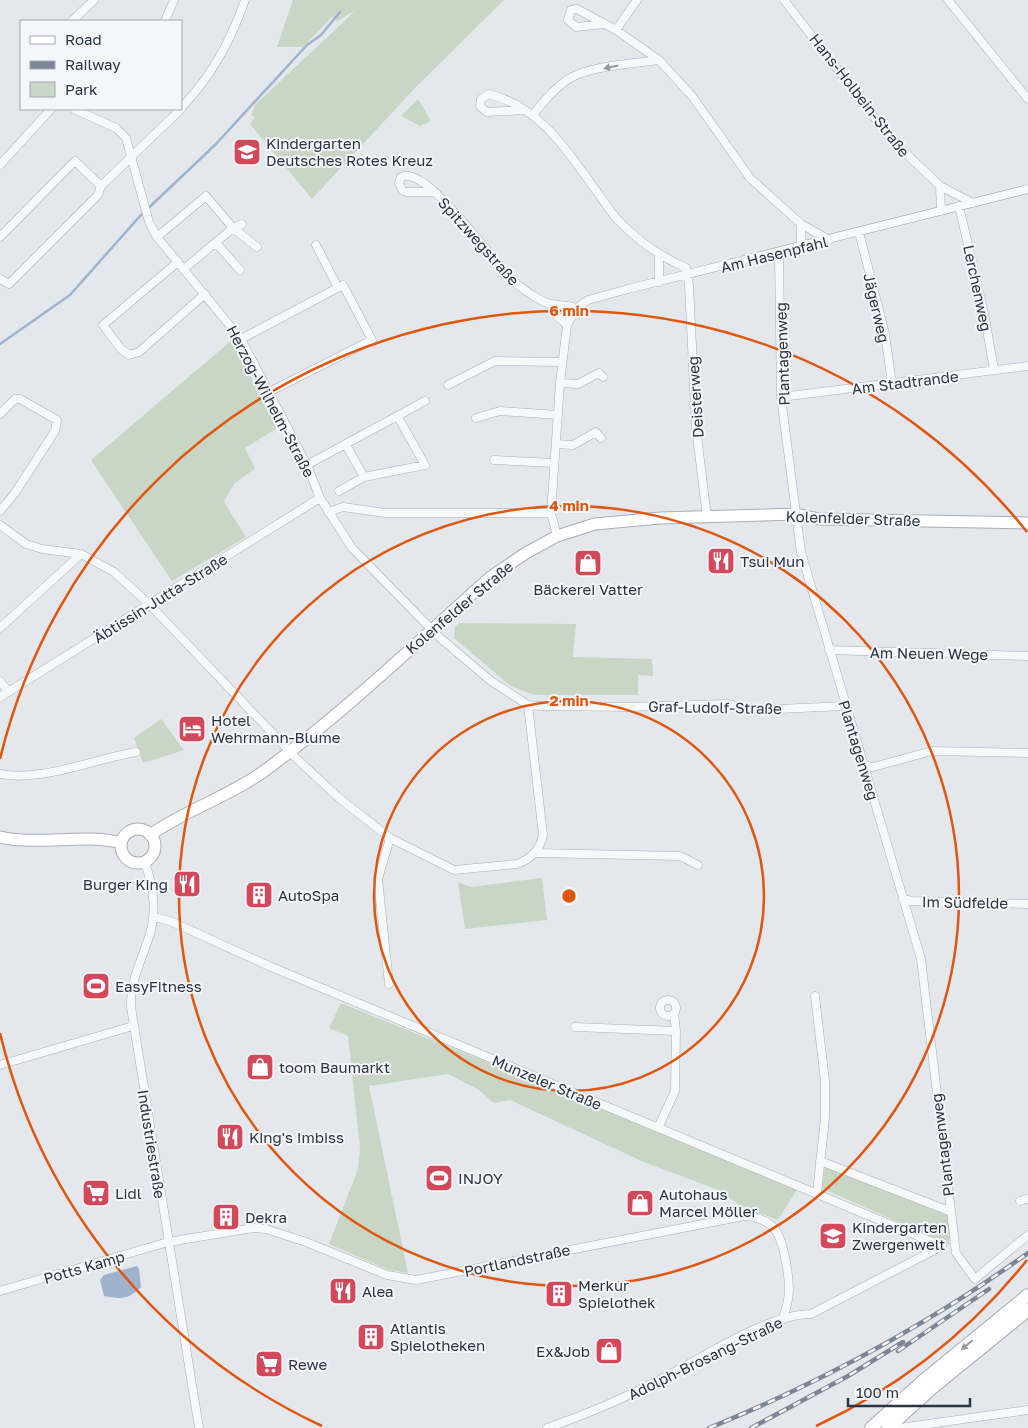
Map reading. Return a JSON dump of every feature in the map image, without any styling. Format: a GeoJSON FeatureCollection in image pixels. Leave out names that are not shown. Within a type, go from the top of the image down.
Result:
{"type":"FeatureCollection","features":[{"type":"Feature","properties":{"kind":"main road","name":"Kolenfelder Straße"},"geometry":{"type":"LineString","coordinates":[[150,835],[172,821],[227,794],[290,752],[492,576],[557,536],[578,528],[610,522],[660,518],[796,514],[819,519],[1028,522]]}},
{"type":"Feature","properties":{"kind":"main road"},"geometry":{"type":"LineString","coordinates":[[136,829],[150,835],[154,850],[145,862],[129,861],[122,854],[121,843],[126,834],[136,829]]}},
{"type":"Feature","properties":{"kind":"main road"},"geometry":{"type":"LineString","coordinates":[[0,837],[58,842],[102,839],[121,843]]}},
{"type":"Feature","properties":{"kind":"main road"},"geometry":{"type":"LineString","coordinates":[[888,1428],[1008,1319],[1028,1295]]}},
{"type":"Feature","properties":{"kind":"main road"},"geometry":{"type":"LineString","coordinates":[[871,1428],[923,1381],[1008,1319],[1028,1310]]}},
{"type":"Feature","properties":{"kind":"street"},"geometry":{"type":"LineString","coordinates":[[73,20],[94,0]]}},
{"type":"Feature","properties":{"kind":"street"},"geometry":{"type":"LineString","coordinates":[[164,20],[174,0]]}},
{"type":"Feature","properties":{"kind":"street"},"geometry":{"type":"LineString","coordinates":[[182,108],[202,84],[226,46],[245,0]]}},
{"type":"Feature","properties":{"kind":"street"},"geometry":{"type":"LineString","coordinates":[[616,30],[637,0]]}},
{"type":"Feature","properties":{"kind":"street","name":"Hans-Holbein-Straße"},"geometry":{"type":"LineString","coordinates":[[784,0],[892,140],[940,186],[973,203]]}},
{"type":"Feature","properties":{"kind":"street"},"geometry":{"type":"LineString","coordinates":[[948,0],[1028,99]]}},
{"type":"Feature","properties":{"kind":"street"},"geometry":{"type":"LineString","coordinates":[[605,24],[659,60],[692,96],[750,178],[801,224],[829,240]]}},
{"type":"Feature","properties":{"kind":"street"},"geometry":{"type":"LineString","coordinates":[[533,115],[548,96],[570,78],[620,65],[659,60]]}},
{"type":"Feature","properties":{"kind":"street"},"geometry":{"type":"LineString","coordinates":[[525,110],[487,112],[480,106],[480,99],[489,94],[515,102],[533,115],[564,144],[616,219],[659,256],[686,268],[688,275]]}},
{"type":"Feature","properties":{"kind":"street"},"geometry":{"type":"LineString","coordinates":[[0,166],[50,110]]}},
{"type":"Feature","properties":{"kind":"street"},"geometry":{"type":"LineString","coordinates":[[0,279],[9,284],[98,195],[101,186],[180,110]]}},
{"type":"Feature","properties":{"kind":"street","name":"Herzog-Wilhelm-Straße"},"geometry":{"type":"LineString","coordinates":[[89,112],[122,133],[132,156],[147,217],[157,237],[241,339],[307,465],[320,498],[328,512],[352,548],[432,629]]}},
{"type":"Feature","properties":{"kind":"street"},"geometry":{"type":"LineString","coordinates":[[0,237],[75,161],[101,186]]}},
{"type":"Feature","properties":{"kind":"street"},"geometry":{"type":"LineString","coordinates":[[940,186],[941,211]]}},
{"type":"Feature","properties":{"kind":"street","name":"Am Hasenpfahl"},"geometry":{"type":"LineString","coordinates":[[577,308],[598,297],[1028,190]]}},
{"type":"Feature","properties":{"kind":"street","name":"Spitzwegstraße"},"geometry":{"type":"LineString","coordinates":[[434,192],[459,217],[511,280],[550,304],[556,315],[568,325]]}},
{"type":"Feature","properties":{"kind":"street"},"geometry":{"type":"LineString","coordinates":[[157,237],[206,196],[233,228],[257,248]]}},
{"type":"Feature","properties":{"kind":"street","name":"Lerchenweg"},"geometry":{"type":"LineString","coordinates":[[959,206],[985,318],[994,370]]}},
{"type":"Feature","properties":{"kind":"street"},"geometry":{"type":"LineString","coordinates":[[184,269],[233,228],[242,224]]}},
{"type":"Feature","properties":{"kind":"street"},"geometry":{"type":"LineString","coordinates":[[800,247],[801,224]]}},
{"type":"Feature","properties":{"kind":"street","name":"Jägerweg"},"geometry":{"type":"LineString","coordinates":[[859,232],[885,334],[892,384]]}},
{"type":"Feature","properties":{"kind":"street"},"geometry":{"type":"LineString","coordinates":[[216,243],[240,270]]}},
{"type":"Feature","properties":{"kind":"street"},"geometry":{"type":"LineString","coordinates":[[316,246],[338,288]]}},
{"type":"Feature","properties":{"kind":"street","name":"Plantagenweg"},"geometry":{"type":"LineString","coordinates":[[779,253],[781,397],[802,552],[845,706],[920,959],[956,1253],[975,1279],[1028,1235]]}},
{"type":"Feature","properties":{"kind":"street"},"geometry":{"type":"LineString","coordinates":[[659,256],[659,282]]}},
{"type":"Feature","properties":{"kind":"street"},"geometry":{"type":"LineString","coordinates":[[178,262],[104,325],[121,349],[129,355],[139,352],[205,294]]}},
{"type":"Feature","properties":{"kind":"street","name":"Deisterweg"},"geometry":{"type":"LineString","coordinates":[[688,275],[696,428],[707,517]]}},
{"type":"Feature","properties":{"kind":"street"},"geometry":{"type":"LineString","coordinates":[[241,339],[343,285],[372,340],[269,392]]}},
{"type":"Feature","properties":{"kind":"street","name":"Spitzwegstraße"},"geometry":{"type":"LineString","coordinates":[[550,304],[564,303],[577,308]]}},
{"type":"Feature","properties":{"kind":"street"},"geometry":{"type":"LineString","coordinates":[[557,536],[551,512],[560,383],[568,325],[577,308]]}},
{"type":"Feature","properties":{"kind":"street"},"geometry":{"type":"LineString","coordinates":[[448,385],[495,361],[562,362]]}},
{"type":"Feature","properties":{"kind":"street","name":"Am Stadtrande"},"geometry":{"type":"LineString","coordinates":[[781,397],[1028,366]]}},
{"type":"Feature","properties":{"kind":"street"},"geometry":{"type":"LineString","coordinates":[[560,383],[578,384],[600,373],[603,377]]}},
{"type":"Feature","properties":{"kind":"street"},"geometry":{"type":"LineString","coordinates":[[0,414],[15,399],[20,399],[57,420],[55,431],[15,494],[0,511]]}},
{"type":"Feature","properties":{"kind":"street"},"geometry":{"type":"LineString","coordinates":[[307,465],[425,402]]}},
{"type":"Feature","properties":{"kind":"street"},"geometry":{"type":"LineString","coordinates":[[476,418],[500,411],[558,415]]}},
{"type":"Feature","properties":{"kind":"street"},"geometry":{"type":"LineString","coordinates":[[339,491],[364,477],[425,465],[398,417]]}},
{"type":"Feature","properties":{"kind":"street"},"geometry":{"type":"LineString","coordinates":[[556,444],[573,445],[596,432],[601,438]]}},
{"type":"Feature","properties":{"kind":"street"},"geometry":{"type":"LineString","coordinates":[[346,445],[364,477]]}},
{"type":"Feature","properties":{"kind":"street"},"geometry":{"type":"LineString","coordinates":[[494,460],[554,463]]}},
{"type":"Feature","properties":{"kind":"street","name":"Äbtissin-Jutta-Straße"},"geometry":{"type":"LineString","coordinates":[[0,697],[320,498]]}},
{"type":"Feature","properties":{"kind":"street"},"geometry":{"type":"LineString","coordinates":[[328,512],[342,507],[385,513],[551,512]]}},
{"type":"Feature","properties":{"kind":"street"},"geometry":{"type":"LineString","coordinates":[[0,525],[26,544],[42,549],[81,554],[114,572],[149,604],[290,752],[339,798],[390,838],[454,870],[517,864],[526,861],[536,853],[543,836],[528,705],[491,681],[432,629]]}},
{"type":"Feature","properties":{"kind":"street"},"geometry":{"type":"LineString","coordinates":[[0,628],[81,554]]}},
{"type":"Feature","properties":{"kind":"street","name":"Am Neuen Wege"},"geometry":{"type":"LineString","coordinates":[[829,650],[1028,656]]}},
{"type":"Feature","properties":{"kind":"street"},"geometry":{"type":"LineString","coordinates":[[0,681],[9,692]]}},
{"type":"Feature","properties":{"kind":"street","name":"Graf-Ludolf-Straße"},"geometry":{"type":"LineString","coordinates":[[528,705],[629,707],[727,704],[755,710],[845,706]]}},
{"type":"Feature","properties":{"kind":"street"},"geometry":{"type":"LineString","coordinates":[[863,765],[873,767],[932,751],[1028,752]]}},
{"type":"Feature","properties":{"kind":"street"},"geometry":{"type":"LineString","coordinates":[[0,774],[26,775],[49,773],[96,759],[136,752]]}},
{"type":"Feature","properties":{"kind":"street"},"geometry":{"type":"LineString","coordinates":[[389,984],[378,880],[390,838]]}},
{"type":"Feature","properties":{"kind":"street"},"geometry":{"type":"LineString","coordinates":[[536,853],[680,856],[698,865]]}},
{"type":"Feature","properties":{"kind":"street","name":"Industriestraße"},"geometry":{"type":"LineString","coordinates":[[145,862],[154,900],[154,917],[130,993],[133,1026],[199,1428]]}},
{"type":"Feature","properties":{"kind":"street","name":"Im Südfelde"},"geometry":{"type":"LineString","coordinates":[[903,899],[912,901],[1028,904]]}},
{"type":"Feature","properties":{"kind":"street","name":"Munzeler Straße"},"geometry":{"type":"LineString","coordinates":[[154,917],[170,921],[269,966],[942,1246]]}},
{"type":"Feature","properties":{"kind":"street"},"geometry":{"type":"LineString","coordinates":[[815,996],[825,1081],[825,1118],[817,1194]]}},
{"type":"Feature","properties":{"kind":"street"},"geometry":{"type":"LineString","coordinates":[[658,1128],[675,1091],[676,1031],[674,1014]]}},
{"type":"Feature","properties":{"kind":"street"},"geometry":{"type":"LineString","coordinates":[[0,1064],[133,1026]]}},
{"type":"Feature","properties":{"kind":"street"},"geometry":{"type":"LineString","coordinates":[[575,1027],[676,1031]]}},
{"type":"Feature","properties":{"kind":"street"},"geometry":{"type":"LineString","coordinates":[[820,1161],[950,1211]]}},
{"type":"Feature","properties":{"kind":"street","name":"Portlandstraße"},"geometry":{"type":"LineString","coordinates":[[168,1242],[241,1229],[266,1229],[306,1242],[387,1276],[416,1280],[744,1216],[758,1216],[770,1223],[782,1240],[791,1289],[789,1304],[782,1320]]}},
{"type":"Feature","properties":{"kind":"street","name":"Potts Kamp"},"geometry":{"type":"LineString","coordinates":[[0,1291],[168,1242]]}},
{"type":"Feature","properties":{"kind":"street","name":"Adolph-Brosang-Straße"},"geometry":{"type":"LineString","coordinates":[[546,1428],[600,1409],[728,1344],[782,1320],[799,1314],[811,1314],[942,1246]]}},
{"type":"Feature","properties":{"kind":"street"},"geometry":{"type":"LineString","coordinates":[[900,1428],[1028,1410]]}},
{"type":"Feature","properties":{"kind":"green space"},"geometry":{"type":"Polygon","coordinates":[[[293,0],[504,0],[414,89],[312,199],[250,124],[255,117],[251,115],[255,105],[355,11],[337,21],[332,17],[303,47],[277,47],[293,0]]]}},
{"type":"Feature","properties":{"kind":"green space"},"geometry":{"type":"Polygon","coordinates":[[[418,99],[431,121],[420,126],[401,116],[418,99]]]}},
{"type":"Feature","properties":{"kind":"green space"},"geometry":{"type":"Polygon","coordinates":[[[232,340],[277,428],[245,448],[255,468],[234,484],[224,502],[246,537],[172,581],[91,460],[232,340]]]}},
{"type":"Feature","properties":{"kind":"green space"},"geometry":{"type":"Polygon","coordinates":[[[459,623],[576,624],[573,657],[652,659],[653,676],[638,675],[638,695],[534,695],[511,686],[454,638],[455,627],[459,623]]]}},
{"type":"Feature","properties":{"kind":"green space"},"geometry":{"type":"Polygon","coordinates":[[[161,719],[184,750],[143,763],[134,738],[161,719]]]}},
{"type":"Feature","properties":{"kind":"green space"},"geometry":{"type":"Polygon","coordinates":[[[542,878],[547,920],[465,929],[458,882],[471,887],[542,878]]]}},
{"type":"Feature","properties":{"kind":"green space"},"geometry":{"type":"Polygon","coordinates":[[[341,1003],[798,1188],[778,1220],[741,1206],[716,1189],[646,1163],[510,1100],[494,1103],[479,1090],[448,1074],[369,1086],[408,1273],[389,1270],[329,1244],[358,1169],[360,1148],[348,1036],[329,1028],[341,1003]]]}},
{"type":"Feature","properties":{"kind":"green space"},"geometry":{"type":"Polygon","coordinates":[[[825,1166],[949,1216],[949,1245],[822,1188],[825,1166]]]}},
{"type":"Feature","properties":{"kind":"water"},"geometry":{"type":"Polygon","coordinates":[[[137,1266],[141,1287],[137,1291],[124,1298],[104,1296],[100,1280],[104,1275],[137,1266]]]}},
{"type":"Feature","properties":{"kind":"waterway"},"geometry":{"type":"LineString","coordinates":[[0,344],[70,295],[140,216],[215,145],[307,45],[321,35],[340,12]]}},
{"type":"Feature","properties":{"kind":"railway"},"geometry":{"type":"LineString","coordinates":[[709,1428],[793,1391],[874,1350],[952,1304],[1028,1253]]}},
{"type":"Feature","properties":{"kind":"railway"},"geometry":{"type":"LineString","coordinates":[[898,1351],[989,1289]]}},
{"type":"Feature","properties":{"kind":"railway"},"geometry":{"type":"LineString","coordinates":[[751,1428],[848,1376],[903,1342]]}},
{"type":"Feature","properties":{"kind":"place","name":"Kindergarten Deutsches Rotes Kreuz"},"geometry":{"type":"Point","coordinates":[247,152]}},
{"type":"Feature","properties":{"kind":"place","name":"Tsui Mun"},"geometry":{"type":"Point","coordinates":[721,561]}},
{"type":"Feature","properties":{"kind":"place","name":"Bäckerei Vatter"},"geometry":{"type":"Point","coordinates":[588,563]}},
{"type":"Feature","properties":{"kind":"place","name":"Hotel Wehrmann-Blume"},"geometry":{"type":"Point","coordinates":[192,729]}},
{"type":"Feature","properties":{"kind":"place","name":"Burger King"},"geometry":{"type":"Point","coordinates":[187,884]}},
{"type":"Feature","properties":{"kind":"place","name":"AutoSpa"},"geometry":{"type":"Point","coordinates":[259,895]}},
{"type":"Feature","properties":{"kind":"place","name":"EasyFitness"},"geometry":{"type":"Point","coordinates":[96,986]}},
{"type":"Feature","properties":{"kind":"place","name":"toom Baumarkt"},"geometry":{"type":"Point","coordinates":[260,1067]}},
{"type":"Feature","properties":{"kind":"place","name":"King's Imbiss"},"geometry":{"type":"Point","coordinates":[230,1137]}},
{"type":"Feature","properties":{"kind":"place","name":"INJOY"},"geometry":{"type":"Point","coordinates":[439,1178]}},
{"type":"Feature","properties":{"kind":"place","name":"Lidl"},"geometry":{"type":"Point","coordinates":[96,1193]}},
{"type":"Feature","properties":{"kind":"place","name":"Autohaus Marcel Möller"},"geometry":{"type":"Point","coordinates":[640,1203]}},
{"type":"Feature","properties":{"kind":"place","name":"Dekra"},"geometry":{"type":"Point","coordinates":[226,1217]}},
{"type":"Feature","properties":{"kind":"place","name":"Kindergarten Zwergenwelt"},"geometry":{"type":"Point","coordinates":[833,1236]}},
{"type":"Feature","properties":{"kind":"place","name":"Alea"},"geometry":{"type":"Point","coordinates":[343,1291]}},
{"type":"Feature","properties":{"kind":"place","name":"Merkur Spielothek"},"geometry":{"type":"Point","coordinates":[559,1294]}},
{"type":"Feature","properties":{"kind":"place","name":"Atlantis Spielotheken"},"geometry":{"type":"Point","coordinates":[371,1337]}},
{"type":"Feature","properties":{"kind":"place","name":"Ex&Job"},"geometry":{"type":"Point","coordinates":[609,1351]}},
{"type":"Feature","properties":{"kind":"place","name":"Rewe"},"geometry":{"type":"Point","coordinates":[269,1364]}}]}
